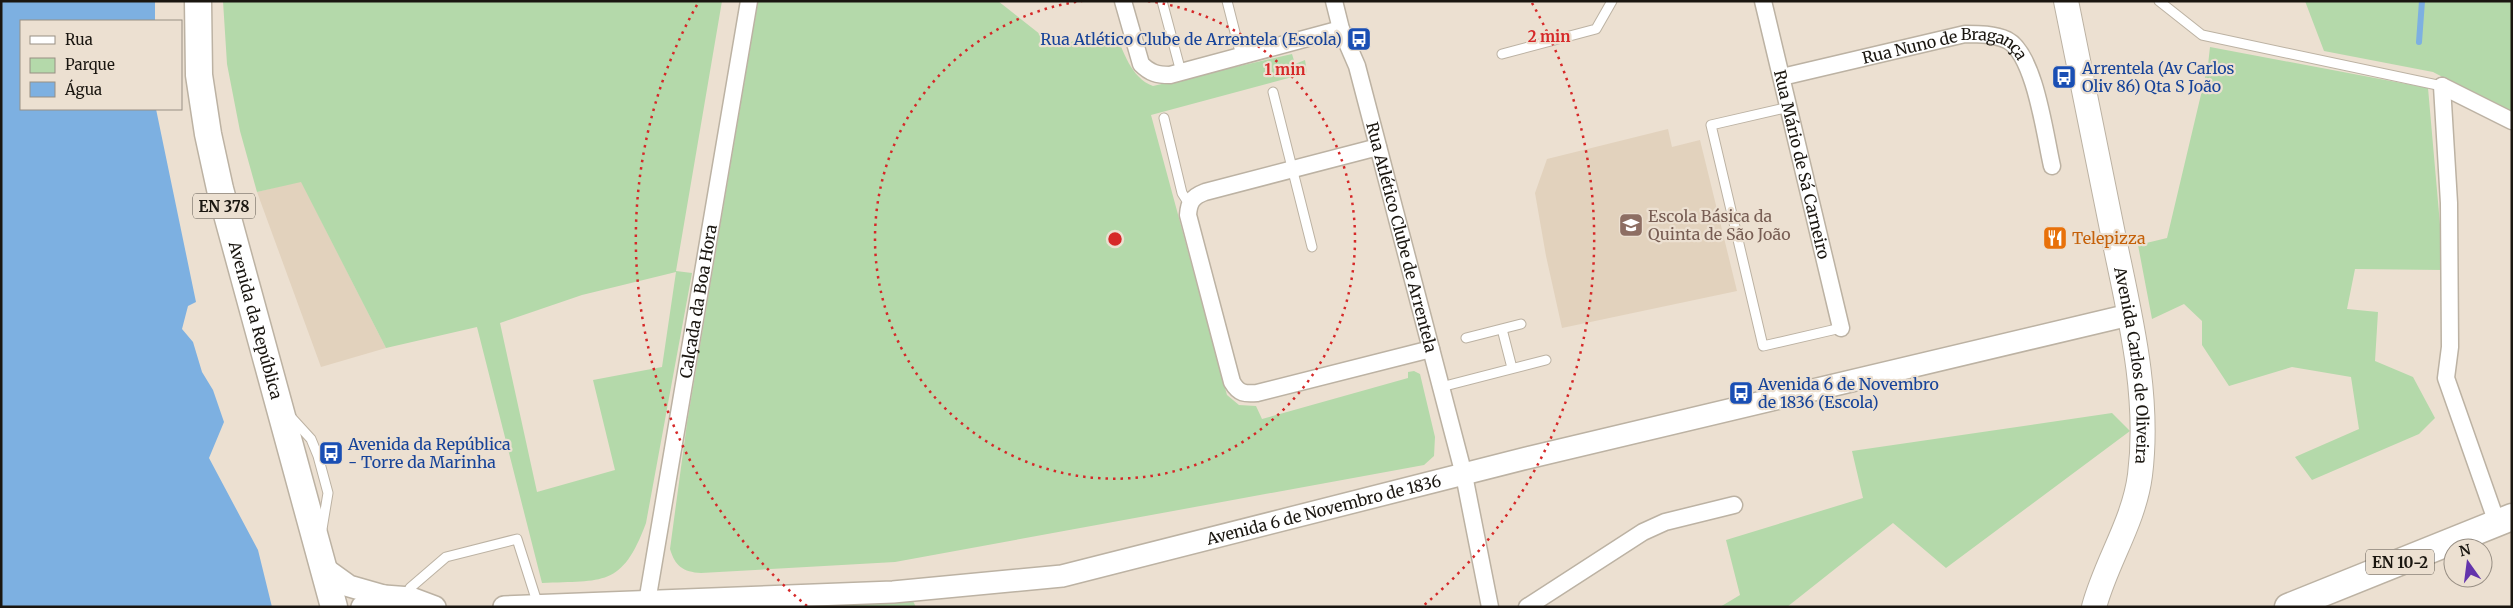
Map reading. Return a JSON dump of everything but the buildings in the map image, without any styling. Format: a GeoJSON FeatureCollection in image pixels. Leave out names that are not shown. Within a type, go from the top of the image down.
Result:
{"type":"FeatureCollection","features":[{"type":"Feature","properties":{"kind":"main road","name":"Avenida da República"},"geometry":{"type":"LineString","coordinates":[[198,1],[199,75],[208,134],[220,189],[334,607]]}},
{"type":"Feature","properties":{"kind":"main road","name":"Avenida Carlos de Oliveira"},"geometry":{"type":"LineString","coordinates":[[2066,1],[2139,369],[2143,430],[2140,476],[2127,524],[2094,607]]}},
{"type":"Feature","properties":{"kind":"main road","name":"EN 10-2"},"geometry":{"type":"LineString","coordinates":[[2288,607],[2504,520]]}},
{"type":"Feature","properties":{"kind":"street","name":"Calçada da Boa Hora"},"geometry":{"type":"LineString","coordinates":[[647,602],[749,1]]}},
{"type":"Feature","properties":{"kind":"street"},"geometry":{"type":"LineString","coordinates":[[1123,1],[1141,64],[1148,72],[1159,75],[1181,72],[1341,29]]}},
{"type":"Feature","properties":{"kind":"street","name":"Rua Atlético Clube de Arrentela"},"geometry":{"type":"LineString","coordinates":[[1334,1],[1341,29],[1357,66],[1464,475],[1490,607]]}},
{"type":"Feature","properties":{"kind":"street","name":"Rua Mário de Sá Carneiro"},"geometry":{"type":"LineString","coordinates":[[1763,1],[1841,328]]}},
{"type":"Feature","properties":{"kind":"street","name":"Rua Nuno de Bragança"},"geometry":{"type":"LineString","coordinates":[[1782,77],[1965,34],[1988,34],[2008,41],[2020,52],[2030,69],[2052,166]]}},
{"type":"Feature","properties":{"kind":"street"},"geometry":{"type":"LineString","coordinates":[[2504,520],[2446,378],[2450,347],[2449,213],[2442,86],[2512,121]]}},
{"type":"Feature","properties":{"kind":"street"},"geometry":{"type":"LineString","coordinates":[[1378,147],[1205,192],[1195,196],[1189,204],[1188,215],[1232,382],[1237,390],[1245,394],[1257,393],[1431,349]]}},
{"type":"Feature","properties":{"kind":"street","name":"Avenida 6 de Novembro de 1836"},"geometry":{"type":"LineString","coordinates":[[504,607],[893,592],[1062,576],[1464,475],[2129,315]]}},
{"type":"Feature","properties":{"kind":"street"},"geometry":{"type":"LineString","coordinates":[[1527,607],[1643,532],[1665,522],[1734,505]]}},
{"type":"Feature","properties":{"kind":"street"},"geometry":{"type":"LineString","coordinates":[[321,557],[348,586],[384,596],[412,598],[435,607]]}},
{"type":"Feature","properties":{"kind":"street"},"geometry":{"type":"LineString","coordinates":[[362,607],[384,596]]}},
{"type":"Feature","properties":{"kind":"lane"},"geometry":{"type":"LineString","coordinates":[[1162,1],[1181,72]]}},
{"type":"Feature","properties":{"kind":"lane"},"geometry":{"type":"LineString","coordinates":[[1226,1],[1241,56]]}},
{"type":"Feature","properties":{"kind":"lane"},"geometry":{"type":"LineString","coordinates":[[1502,54],[1596,29],[1612,1]]}},
{"type":"Feature","properties":{"kind":"lane"},"geometry":{"type":"LineString","coordinates":[[2159,1],[2202,35],[2442,86]]}},
{"type":"Feature","properties":{"kind":"lane"},"geometry":{"type":"LineString","coordinates":[[1273,92],[1312,247]]}},
{"type":"Feature","properties":{"kind":"lane"},"geometry":{"type":"LineString","coordinates":[[1789,107],[1711,125],[1763,346],[1841,328]]}},
{"type":"Feature","properties":{"kind":"lane"},"geometry":{"type":"LineString","coordinates":[[1164,118],[1182,193],[1189,204]]}},
{"type":"Feature","properties":{"kind":"lane"},"geometry":{"type":"LineString","coordinates":[[1466,338],[1521,324]]}},
{"type":"Feature","properties":{"kind":"lane"},"geometry":{"type":"LineString","coordinates":[[1502,329],[1512,368]]}},
{"type":"Feature","properties":{"kind":"lane"},"geometry":{"type":"LineString","coordinates":[[1441,387],[1546,360]]}},
{"type":"Feature","properties":{"kind":"lane"},"geometry":{"type":"LineString","coordinates":[[412,598],[410,588],[446,557],[517,540],[538,605]]}},
{"type":"Feature","properties":{"kind":"shaded area","name":"Escola Básica da Quinta de São João"},"geometry":{"type":"Polygon","coordinates":[[[1668,129],[1672,147],[1700,140],[1737,291],[1562,328],[1546,256],[1535,193],[1547,159],[1668,129]]]}},
{"type":"Feature","properties":{"kind":"shaded area"},"geometry":{"type":"Polygon","coordinates":[[[301,181],[386,348],[321,367],[257,192],[301,181]]]}},
{"type":"Feature","properties":{"kind":"green space"},"geometry":{"type":"Polygon","coordinates":[[[223,1],[722,1],[676,271],[692,273],[646,523],[637,544],[619,570],[595,580],[542,583],[477,327],[386,348],[301,182],[257,192],[240,131],[227,64],[223,1]],[[676,272],[582,295],[500,323],[537,492],[615,470],[593,380],[662,367],[676,272]]]}},
{"type":"Feature","properties":{"kind":"green space"},"geometry":{"type":"Polygon","coordinates":[[[758,1],[998,1],[1055,46],[1115,31],[1133,70],[1145,82],[1153,86],[1292,54],[1295,64],[1305,60],[1307,73],[1151,115],[1227,395],[1239,405],[1256,406],[1262,419],[1408,378],[1408,372],[1414,371],[1420,374],[1435,437],[1434,456],[1424,465],[895,562],[701,573],[689,571],[681,567],[674,560],[670,549],[687,423],[758,1]]]}},
{"type":"Feature","properties":{"kind":"green space"},"geometry":{"type":"Polygon","coordinates":[[[2305,1],[2512,1],[2512,113],[2433,72],[2324,51],[2305,1]]]}},
{"type":"Feature","properties":{"kind":"green space"},"geometry":{"type":"Polygon","coordinates":[[[2210,47],[2428,88],[2444,270],[2355,269],[2347,309],[2378,312],[2375,361],[2413,377],[2435,418],[2419,434],[2312,480],[2295,457],[2359,429],[2351,377],[2292,367],[2229,386],[2202,345],[2202,321],[2184,304],[2152,319],[2138,245],[2167,238],[2208,65],[2210,47]]]}},
{"type":"Feature","properties":{"kind":"green space"},"geometry":{"type":"Polygon","coordinates":[[[2112,413],[2130,431],[1946,568],[1893,523],[1787,607],[1720,607],[1740,595],[1726,540],[1863,498],[1852,451],[2112,413]]]}},
{"type":"Feature","properties":{"kind":"green space"},"geometry":{"type":"Polygon","coordinates":[[[911,597],[916,607],[704,607],[911,597]]]}},
{"type":"Feature","properties":{"kind":"water"},"geometry":{"type":"Polygon","coordinates":[[[1,1],[155,1],[155,20],[20,20],[20,110],[156,110],[196,302],[188,306],[182,329],[193,342],[202,372],[213,390],[224,422],[209,458],[258,550],[272,607],[1,607],[1,1]]]}},
{"type":"Feature","properties":{"kind":"waterway"},"geometry":{"type":"LineString","coordinates":[[2419,42],[2422,1]]}},
{"type":"Feature","properties":{"kind":"place","name":"Rua Atlético Clube de Arrentela (Escola)"},"geometry":{"type":"Point","coordinates":[1359,39]}},
{"type":"Feature","properties":{"kind":"place","name":"Arrentela (Av Carlos Oliv 86) Qta S João"},"geometry":{"type":"Point","coordinates":[2064,77]}},
{"type":"Feature","properties":{"kind":"place","name":"Escola Básica da Quinta de São João"},"geometry":{"type":"Point","coordinates":[1631,225]}},
{"type":"Feature","properties":{"kind":"place","name":"Telepizza"},"geometry":{"type":"Point","coordinates":[2055,238]}},
{"type":"Feature","properties":{"kind":"place","name":"Avenida 6 de Novembro de 1836 (Escola)"},"geometry":{"type":"Point","coordinates":[1741,393]}},
{"type":"Feature","properties":{"kind":"place","name":"Avenida da República - Torre da Marinha"},"geometry":{"type":"Point","coordinates":[331,453]}}]}
